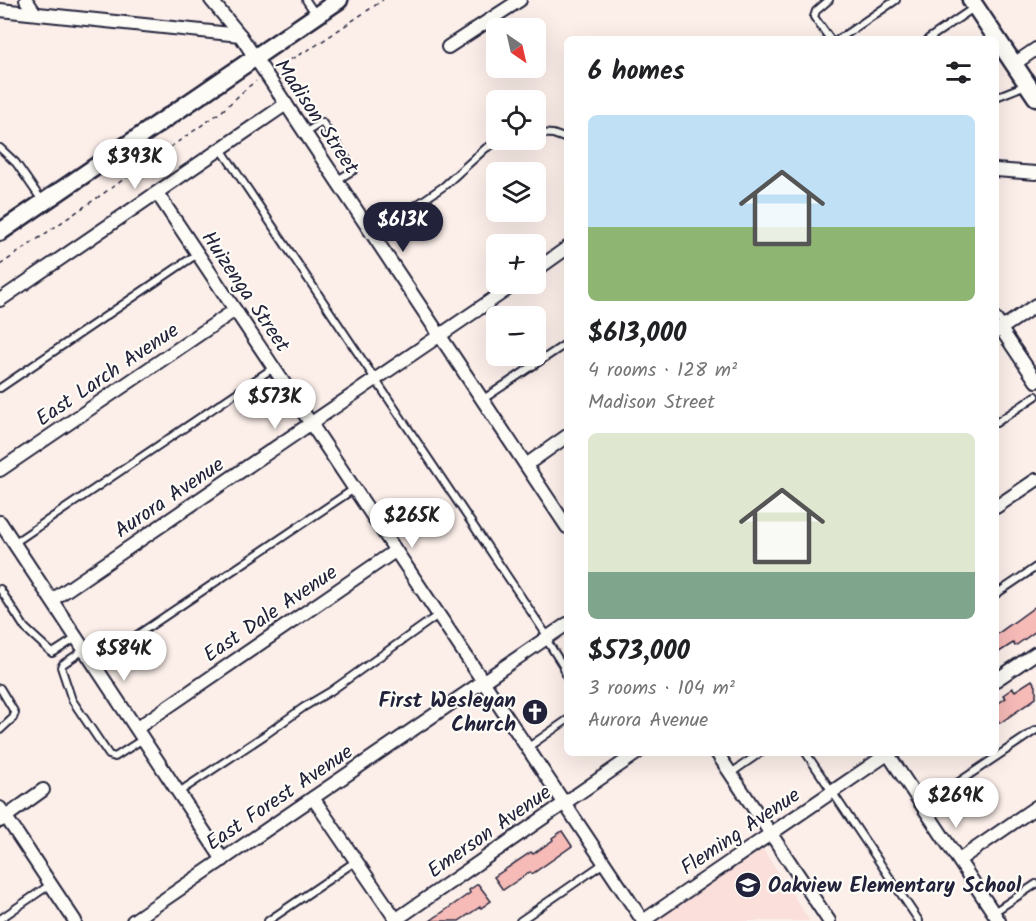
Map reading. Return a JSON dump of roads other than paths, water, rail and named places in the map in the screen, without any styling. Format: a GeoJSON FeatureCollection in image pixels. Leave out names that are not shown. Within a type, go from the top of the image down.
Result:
{"type":"FeatureCollection","features":[{"type":"Feature","properties":{"kind":"main road"},"geometry":{"type":"LineString","coordinates":[[0,232],[339,0]]}},
{"type":"Feature","properties":{"kind":"main road"},"geometry":{"type":"LineString","coordinates":[[973,3],[995,36]]}},
{"type":"Feature","properties":{"kind":"main road"},"geometry":{"type":"LineString","coordinates":[[999,42],[1032,91]]}},
{"type":"Feature","properties":{"kind":"street"},"geometry":{"type":"LineString","coordinates":[[26,0],[35,13]]}},
{"type":"Feature","properties":{"kind":"street","name":"Madison Street"},"geometry":{"type":"LineString","coordinates":[[211,0],[240,35],[564,523]]}},
{"type":"Feature","properties":{"kind":"street"},"geometry":{"type":"LineString","coordinates":[[448,46],[520,0]]}},
{"type":"Feature","properties":{"kind":"street"},"geometry":{"type":"LineString","coordinates":[[0,10],[240,35]]}},
{"type":"Feature","properties":{"kind":"street"},"geometry":{"type":"LineString","coordinates":[[1014,64],[1036,49]]}},
{"type":"Feature","properties":{"kind":"street"},"geometry":{"type":"LineString","coordinates":[[0,300],[286,104]]}},
{"type":"Feature","properties":{"kind":"street"},"geometry":{"type":"LineString","coordinates":[[999,170],[1036,173]]}},
{"type":"Feature","properties":{"kind":"street","name":"Huizenga Street"},"geometry":{"type":"LineString","coordinates":[[157,192],[643,921]]}},
{"type":"Feature","properties":{"kind":"street"},"geometry":{"type":"LineString","coordinates":[[546,263],[564,250]]}},
{"type":"Feature","properties":{"kind":"street","name":"Aurora Avenue"},"geometry":{"type":"LineString","coordinates":[[52,600],[500,294]]}},
{"type":"Feature","properties":{"kind":"street"},"geometry":{"type":"LineString","coordinates":[[1036,305],[1000,329],[1036,381]]}},
{"type":"Feature","properties":{"kind":"street","name":"East Larch Avenue"},"geometry":{"type":"LineString","coordinates":[[0,470],[235,310]]}},
{"type":"Feature","properties":{"kind":"street"},"geometry":{"type":"LineString","coordinates":[[525,465],[564,438]]}},
{"type":"Feature","properties":{"kind":"street"},"geometry":{"type":"LineString","coordinates":[[999,505],[1036,480]]}},
{"type":"Feature","properties":{"kind":"street"},"geometry":{"type":"LineString","coordinates":[[0,522],[223,860]]}},
{"type":"Feature","properties":{"kind":"street","name":"East Dale Avenue"},"geometry":{"type":"LineString","coordinates":[[140,733],[395,551]]}},
{"type":"Feature","properties":{"kind":"street","name":"East Forest Avenue"},"geometry":{"type":"LineString","coordinates":[[133,921],[564,626]]}},
{"type":"Feature","properties":{"kind":"street"},"geometry":{"type":"LineString","coordinates":[[999,678],[1036,653]]}},
{"type":"Feature","properties":{"kind":"street","name":"Emerson Avenue"},"geometry":{"type":"LineString","coordinates":[[395,920],[564,803],[627,756]]}},
{"type":"Feature","properties":{"kind":"street"},"geometry":{"type":"LineString","coordinates":[[719,756],[830,921]]}},
{"type":"Feature","properties":{"kind":"street","name":"Fleming Avenue"},"geometry":{"type":"LineString","coordinates":[[643,921],[884,756]]}},
{"type":"Feature","properties":{"kind":"street"},"geometry":{"type":"LineString","coordinates":[[890,756],[996,917]]}},
{"type":"Feature","properties":{"kind":"street"},"geometry":{"type":"LineString","coordinates":[[44,790],[2,815],[75,921]]}},
{"type":"Feature","properties":{"kind":"street"},"geometry":{"type":"LineString","coordinates":[[313,798],[395,920]]}},
{"type":"Feature","properties":{"kind":"street"},"geometry":{"type":"LineString","coordinates":[[958,860],[1036,807]]}},
{"type":"Feature","properties":{"kind":"lane"},"geometry":{"type":"LineString","coordinates":[[306,0],[316,15]]}},
{"type":"Feature","properties":{"kind":"lane"},"geometry":{"type":"LineString","coordinates":[[828,36],[814,16],[816,10],[830,0]]}},
{"type":"Feature","properties":{"kind":"lane"},"geometry":{"type":"LineString","coordinates":[[843,36],[896,0]]}},
{"type":"Feature","properties":{"kind":"lane"},"geometry":{"type":"LineString","coordinates":[[932,36],[973,3]]}},
{"type":"Feature","properties":{"kind":"lane"},"geometry":{"type":"LineString","coordinates":[[999,96],[1032,91]]}},
{"type":"Feature","properties":{"kind":"lane"},"geometry":{"type":"LineString","coordinates":[[305,133],[321,122],[354,170],[337,180]]}},
{"type":"Feature","properties":{"kind":"lane"},"geometry":{"type":"LineString","coordinates":[[546,134],[564,138]]}},
{"type":"Feature","properties":{"kind":"lane"},"geometry":{"type":"LineString","coordinates":[[0,148],[16,163],[43,202]]}},
{"type":"Feature","properties":{"kind":"lane"},"geometry":{"type":"LineString","coordinates":[[373,236],[444,186],[486,148]]}},
{"type":"Feature","properties":{"kind":"lane"},"geometry":{"type":"LineString","coordinates":[[221,149],[564,666]]}},
{"type":"Feature","properties":{"kind":"lane"},"geometry":{"type":"LineString","coordinates":[[0,388],[197,253]]}},
{"type":"Feature","properties":{"kind":"lane"},"geometry":{"type":"LineString","coordinates":[[482,400],[564,345]]}},
{"type":"Feature","properties":{"kind":"lane"},"geometry":{"type":"LineString","coordinates":[[14,543],[273,367]]}},
{"type":"Feature","properties":{"kind":"lane"},"geometry":{"type":"LineString","coordinates":[[999,421],[1036,396]]}},
{"type":"Feature","properties":{"kind":"lane"},"geometry":{"type":"LineString","coordinates":[[94,664],[354,489]]}},
{"type":"Feature","properties":{"kind":"lane"},"geometry":{"type":"LineString","coordinates":[[999,592],[1036,567]]}},
{"type":"Feature","properties":{"kind":"lane"},"geometry":{"type":"LineString","coordinates":[[0,590],[25,628],[50,651],[57,651],[76,637]]}},
{"type":"Feature","properties":{"kind":"lane"},"geometry":{"type":"LineString","coordinates":[[178,793],[331,691],[438,615]]}},
{"type":"Feature","properties":{"kind":"lane"},"geometry":{"type":"LineString","coordinates":[[84,650],[61,667],[72,700],[109,755],[115,757],[140,733]]}},
{"type":"Feature","properties":{"kind":"lane"},"geometry":{"type":"LineString","coordinates":[[0,688],[15,713],[13,718],[0,730]]}},
{"type":"Feature","properties":{"kind":"lane"},"geometry":{"type":"LineString","coordinates":[[526,748],[564,722]]}},
{"type":"Feature","properties":{"kind":"lane"},"geometry":{"type":"LineString","coordinates":[[999,755],[1036,730]]}},
{"type":"Feature","properties":{"kind":"lane"},"geometry":{"type":"LineString","coordinates":[[731,773],[756,756]]}},
{"type":"Feature","properties":{"kind":"lane"},"geometry":{"type":"LineString","coordinates":[[808,756],[919,921]]}},
{"type":"Feature","properties":{"kind":"lane"},"geometry":{"type":"LineString","coordinates":[[923,807],[998,756]]}},
{"type":"Feature","properties":{"kind":"lane"},"geometry":{"type":"LineString","coordinates":[[268,921],[356,861]]}},
{"type":"Feature","properties":{"kind":"lane"},"geometry":{"type":"LineString","coordinates":[[520,921],[604,863]]}},
{"type":"Feature","properties":{"kind":"lane"},"geometry":{"type":"LineString","coordinates":[[0,919],[51,884]]}},
{"type":"Feature","properties":{"kind":"lane"},"geometry":{"type":"LineString","coordinates":[[996,917],[1036,884]]}},
{"type":"Feature","properties":{"kind":"place","name":"First Wesleyan Church"},"geometry":{"type":"Point","coordinates":[535,712]}},
{"type":"Feature","properties":{"kind":"place","name":"Oakview Elementary School"},"geometry":{"type":"Point","coordinates":[748,885]}}]}
